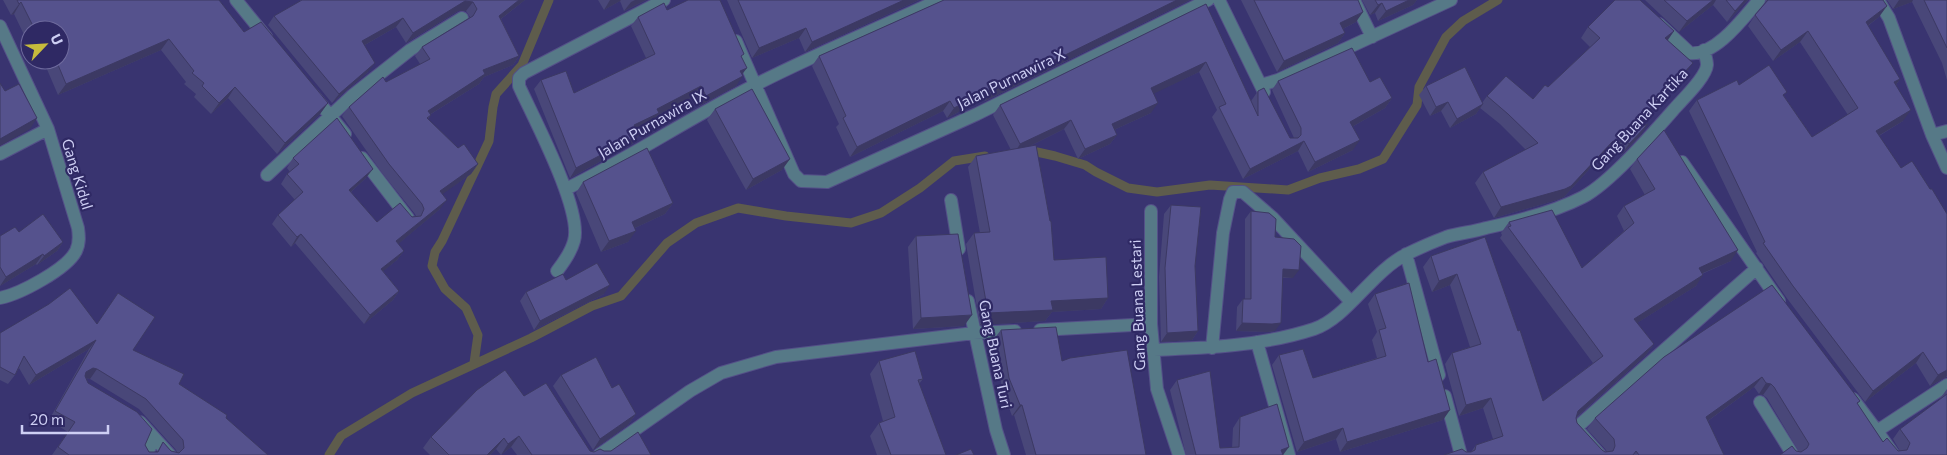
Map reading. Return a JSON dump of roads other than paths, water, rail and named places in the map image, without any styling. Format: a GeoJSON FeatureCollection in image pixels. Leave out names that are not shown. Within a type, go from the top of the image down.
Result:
{"type":"FeatureCollection","features":[{"type":"Feature","properties":{"kind":"street"},"geometry":{"type":"LineString","coordinates":[[236,0],[274,46]]}},
{"type":"Feature","properties":{"kind":"street"},"geometry":{"type":"LineString","coordinates":[[557,271],[567,258],[575,240],[572,211],[566,189],[519,86],[519,78],[524,73],[664,0]]}},
{"type":"Feature","properties":{"kind":"street","name":"Jalan Purnawira IX"},"geometry":{"type":"LineString","coordinates":[[566,189],[754,85],[939,0]]}},
{"type":"Feature","properties":{"kind":"street","name":"Jalan Purnawira X"},"geometry":{"type":"LineString","coordinates":[[754,85],[794,174],[801,181],[827,182],[977,114],[1208,0]]}},
{"type":"Feature","properties":{"kind":"street"},"geometry":{"type":"LineString","coordinates":[[1219,0],[1268,101]]}},
{"type":"Feature","properties":{"kind":"street"},"geometry":{"type":"LineString","coordinates":[[1354,0],[1372,37]]}},
{"type":"Feature","properties":{"kind":"street"},"geometry":{"type":"LineString","coordinates":[[1261,85],[1278,80],[1451,0]]}},
{"type":"Feature","properties":{"kind":"street"},"geometry":{"type":"LineString","coordinates":[[1647,13],[1690,53],[1704,50],[1726,36],[1759,0]]}},
{"type":"Feature","properties":{"kind":"street"},"geometry":{"type":"LineString","coordinates":[[1878,0],[1889,18],[1932,135],[1947,168]]}},
{"type":"Feature","properties":{"kind":"street"},"geometry":{"type":"LineString","coordinates":[[267,174],[353,95],[410,50],[462,18]]}},
{"type":"Feature","properties":{"kind":"street","name":"Gang Kidul"},"geometry":{"type":"LineString","coordinates":[[0,26],[48,129],[78,228],[79,239],[76,251],[67,262],[48,276],[0,298]]}},
{"type":"Feature","properties":{"kind":"street"},"geometry":{"type":"LineString","coordinates":[[732,32],[754,85]]}},
{"type":"Feature","properties":{"kind":"street","name":"Gang Buana Kartika"},"geometry":{"type":"LineString","coordinates":[[1153,350],[1212,348],[1257,342],[1314,329],[1327,323],[1351,302],[1377,274],[1406,254],[1446,237],[1527,218],[1569,204],[1586,196],[1659,132],[1705,72],[1707,64],[1704,50]]}},
{"type":"Feature","properties":{"kind":"street"},"geometry":{"type":"LineString","coordinates":[[305,85],[332,116],[376,178],[409,219]]}},
{"type":"Feature","properties":{"kind":"street"},"geometry":{"type":"LineString","coordinates":[[0,154],[48,129]]}},
{"type":"Feature","properties":{"kind":"street"},"geometry":{"type":"LineString","coordinates":[[1932,135],[1947,131]]}},
{"type":"Feature","properties":{"kind":"street"},"geometry":{"type":"LineString","coordinates":[[1673,150],[1785,310]]}},
{"type":"Feature","properties":{"kind":"street"},"geometry":{"type":"LineString","coordinates":[[1212,348],[1223,233],[1233,192],[1243,192],[1273,218],[1351,302]]}},
{"type":"Feature","properties":{"kind":"street"},"geometry":{"type":"LineString","coordinates":[[951,200],[960,257]]}},
{"type":"Feature","properties":{"kind":"street","name":"Gang Buana Lestari"},"geometry":{"type":"LineString","coordinates":[[1151,211],[1151,324],[1157,390],[1179,455]]}},
{"type":"Feature","properties":{"kind":"street"},"geometry":{"type":"LineString","coordinates":[[1406,254],[1461,455]]}},
{"type":"Feature","properties":{"kind":"street"},"geometry":{"type":"LineString","coordinates":[[1600,455],[1576,428],[1757,268]]}},
{"type":"Feature","properties":{"kind":"street","name":"Gang Buana Turi"},"geometry":{"type":"LineString","coordinates":[[965,285],[996,430],[1004,455]]}},
{"type":"Feature","properties":{"kind":"street"},"geometry":{"type":"LineString","coordinates":[[599,455],[690,391],[721,373],[776,357],[974,333],[1151,324]]}},
{"type":"Feature","properties":{"kind":"street"},"geometry":{"type":"LineString","coordinates":[[1257,342],[1289,455]]}},
{"type":"Feature","properties":{"kind":"street"},"geometry":{"type":"LineString","coordinates":[[1842,385],[1894,455]]}},
{"type":"Feature","properties":{"kind":"street"},"geometry":{"type":"LineString","coordinates":[[1877,431],[1947,385]]}},
{"type":"Feature","properties":{"kind":"street"},"geometry":{"type":"LineString","coordinates":[[1760,402],[1793,455]]}},
{"type":"Feature","properties":{"kind":"street"},"geometry":{"type":"LineString","coordinates":[[128,412],[170,455]]}},
{"type":"Feature","properties":{"kind":"street"},"geometry":{"type":"LineString","coordinates":[[146,455],[154,438]]}},
{"type":"Feature","properties":{"kind":"waterway"},"geometry":{"type":"LineString","coordinates":[[474,363],[478,335],[466,308],[445,289],[432,266],[435,252],[489,141],[496,94],[522,65],[549,0]]}},
{"type":"Feature","properties":{"kind":"waterway"},"geometry":{"type":"LineString","coordinates":[[1027,154],[1037,152],[1055,156],[1085,165],[1128,188],[1157,192],[1210,185],[1288,190],[1320,178],[1359,169],[1383,159],[1417,105],[1419,87],[1446,37],[1463,21],[1498,0]]}},
{"type":"Feature","properties":{"kind":"waterway"},"geometry":{"type":"LineString","coordinates":[[329,455],[341,436],[412,393],[531,338],[592,306],[621,296],[667,243],[696,223],[738,208],[786,216],[851,223],[881,213],[920,188],[954,161],[985,156]]}}]}
